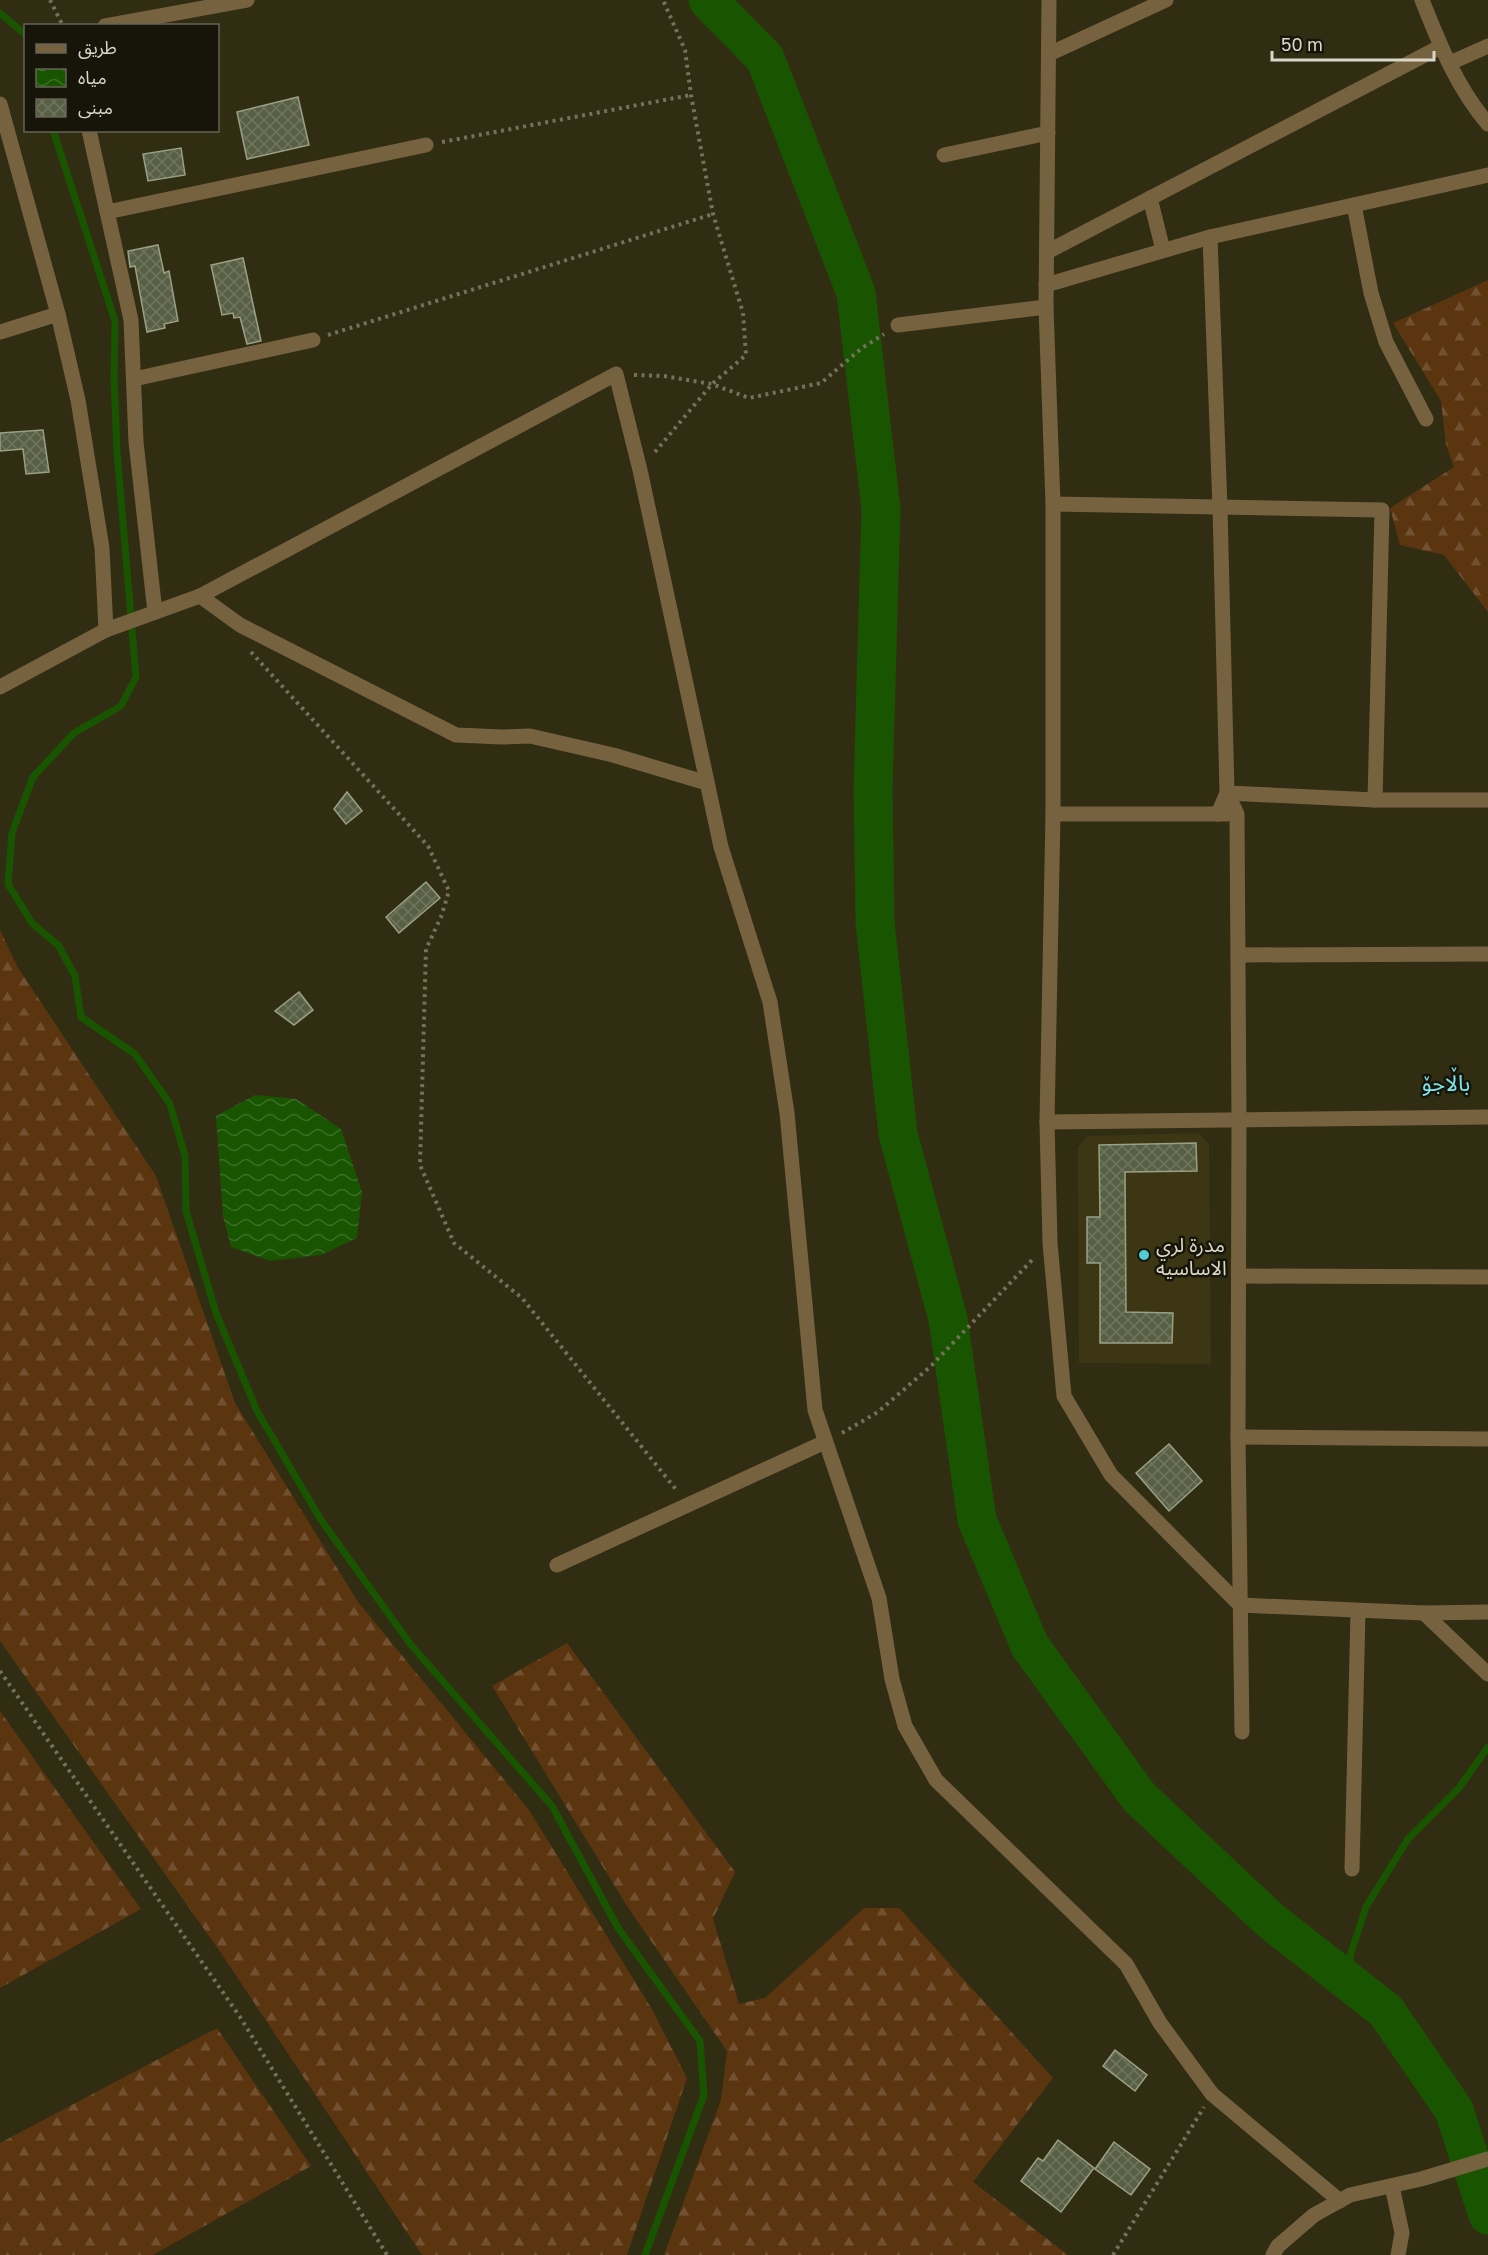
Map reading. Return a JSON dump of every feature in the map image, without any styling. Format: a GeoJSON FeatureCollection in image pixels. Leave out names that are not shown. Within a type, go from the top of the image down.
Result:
{"type":"FeatureCollection","features":[{"type":"Feature","properties":{"kind":"street"},"geometry":{"type":"LineString","coordinates":[[116,24],[247,0]]}},
{"type":"Feature","properties":{"kind":"street"},"geometry":{"type":"LineString","coordinates":[[1049,0],[1046,307],[1053,504],[1053,814],[1047,1122],[1050,1243],[1064,1396],[1112,1475],[1240,1605],[1424,1613],[1488,1612]]}},
{"type":"Feature","properties":{"kind":"street"},"geometry":{"type":"LineString","coordinates":[[1049,54],[1166,0]]}},
{"type":"Feature","properties":{"kind":"street"},"geometry":{"type":"LineString","coordinates":[[1422,0],[1440,47],[1471,101],[1488,124]]}},
{"type":"Feature","properties":{"kind":"street"},"geometry":{"type":"LineString","coordinates":[[1450,63],[1488,46]]}},
{"type":"Feature","properties":{"kind":"street"},"geometry":{"type":"LineString","coordinates":[[1047,252],[1440,47]]}},
{"type":"Feature","properties":{"kind":"street"},"geometry":{"type":"LineString","coordinates":[[0,104],[58,314],[78,400],[102,548],[112,628]]}},
{"type":"Feature","properties":{"kind":"street"},"geometry":{"type":"LineString","coordinates":[[89,132],[131,320],[136,442],[148,615]]}},
{"type":"Feature","properties":{"kind":"street"},"geometry":{"type":"LineString","coordinates":[[944,155],[1048,133]]}},
{"type":"Feature","properties":{"kind":"street"},"geometry":{"type":"LineString","coordinates":[[107,212],[426,145]]}},
{"type":"Feature","properties":{"kind":"street"},"geometry":{"type":"LineString","coordinates":[[1046,285],[1210,237],[1488,175]]}},
{"type":"Feature","properties":{"kind":"street"},"geometry":{"type":"LineString","coordinates":[[1150,198],[1164,250]]}},
{"type":"Feature","properties":{"kind":"street"},"geometry":{"type":"LineString","coordinates":[[1354,205],[1371,293],[1386,342],[1426,419]]}},
{"type":"Feature","properties":{"kind":"street"},"geometry":{"type":"LineString","coordinates":[[1210,237],[1227,793],[1237,814],[1238,1437],[1242,1732]]}},
{"type":"Feature","properties":{"kind":"street"},"geometry":{"type":"LineString","coordinates":[[898,325],[1046,307]]}},
{"type":"Feature","properties":{"kind":"street"},"geometry":{"type":"LineString","coordinates":[[0,332],[58,314]]}},
{"type":"Feature","properties":{"kind":"street"},"geometry":{"type":"LineString","coordinates":[[134,379],[313,340]]}},
{"type":"Feature","properties":{"kind":"street"},"geometry":{"type":"LineString","coordinates":[[0,687],[112,628],[200,596],[616,374],[640,470],[721,847],[770,1002],[787,1113],[815,1410],[879,1598],[892,1679],[905,1726],[936,1780],[1126,1964],[1160,2023],[1212,2094],[1340,2201]]}},
{"type":"Feature","properties":{"kind":"street"},"geometry":{"type":"LineString","coordinates":[[1053,504],[1382,510],[1375,800]]}},
{"type":"Feature","properties":{"kind":"street"},"geometry":{"type":"LineString","coordinates":[[200,596],[240,626],[456,735],[502,738],[530,736],[612,755],[707,783]]}},
{"type":"Feature","properties":{"kind":"street"},"geometry":{"type":"LineString","coordinates":[[1227,793],[1375,800],[1488,800]]}},
{"type":"Feature","properties":{"kind":"street"},"geometry":{"type":"LineString","coordinates":[[1218,814],[1227,793]]}},
{"type":"Feature","properties":{"kind":"street"},"geometry":{"type":"LineString","coordinates":[[1053,814],[1237,814]]}},
{"type":"Feature","properties":{"kind":"street"},"geometry":{"type":"LineString","coordinates":[[1239,955],[1488,954]]}},
{"type":"Feature","properties":{"kind":"street"},"geometry":{"type":"LineString","coordinates":[[1047,1122],[1488,1117]]}},
{"type":"Feature","properties":{"kind":"street"},"geometry":{"type":"LineString","coordinates":[[1239,1276],[1488,1277]]}},
{"type":"Feature","properties":{"kind":"street"},"geometry":{"type":"LineString","coordinates":[[1238,1437],[1488,1439]]}},
{"type":"Feature","properties":{"kind":"street"},"geometry":{"type":"LineString","coordinates":[[557,1565],[825,1442]]}},
{"type":"Feature","properties":{"kind":"street"},"geometry":{"type":"LineString","coordinates":[[1352,1869],[1358,1611]]}},
{"type":"Feature","properties":{"kind":"street"},"geometry":{"type":"LineString","coordinates":[[1424,1613],[1488,1674]]}},
{"type":"Feature","properties":{"kind":"street"},"geometry":{"type":"LineString","coordinates":[[1273,2255],[1278,2246],[1314,2215],[1350,2196],[1421,2179],[1488,2159]]}},
{"type":"Feature","properties":{"kind":"street"},"geometry":{"type":"LineString","coordinates":[[1392,2186],[1402,2233],[1398,2255]]}},
{"type":"Feature","properties":{"kind":"path"},"geometry":{"type":"LineString","coordinates":[[50,0],[62,24]]}},
{"type":"Feature","properties":{"kind":"path"},"geometry":{"type":"LineString","coordinates":[[640,470],[712,384],[746,354],[743,312],[713,214],[685,50],[663,0]]}},
{"type":"Feature","properties":{"kind":"path"},"geometry":{"type":"LineString","coordinates":[[426,145],[691,95]]}},
{"type":"Feature","properties":{"kind":"path"},"geometry":{"type":"LineString","coordinates":[[313,340],[713,214]]}},
{"type":"Feature","properties":{"kind":"path"},"geometry":{"type":"LineString","coordinates":[[616,374],[664,376],[712,384],[749,398],[821,383],[862,348],[898,325]]}},
{"type":"Feature","properties":{"kind":"path"},"geometry":{"type":"LineString","coordinates":[[244,645],[428,846],[449,891],[441,917],[426,950],[420,1165],[454,1243],[522,1298],[688,1505]]}},
{"type":"Feature","properties":{"kind":"path"},"geometry":{"type":"LineString","coordinates":[[825,1442],[878,1412],[931,1366],[1008,1283],[1050,1243]]}},
{"type":"Feature","properties":{"kind":"path"},"geometry":{"type":"LineString","coordinates":[[0,1671],[240,2017],[387,2255]]}},
{"type":"Feature","properties":{"kind":"path"},"geometry":{"type":"LineString","coordinates":[[1113,2255],[1212,2094]]}},
{"type":"Feature","properties":{"kind":"shaded area","name":"مدرة لري الاساسیه"},"geometry":{"type":"Polygon","coordinates":[[[1199,1133],[1209,1144],[1211,1364],[1079,1363],[1078,1147],[1088,1136],[1199,1133]]]}},
{"type":"Feature","properties":{"kind":"green space"},"geometry":{"type":"Polygon","coordinates":[[[1488,280],[1488,612],[1444,555],[1400,545],[1390,508],[1454,467],[1446,445],[1441,401],[1393,323],[1488,280]]]}},
{"type":"Feature","properties":{"kind":"green space"},"geometry":{"type":"Polygon","coordinates":[[[0,930],[17,966],[156,1176],[235,1403],[358,1602],[529,1810],[653,2011],[687,2078],[627,2255],[422,2255],[221,1953],[0,1641],[0,930]]]}},
{"type":"Feature","properties":{"kind":"green space"},"geometry":{"type":"Polygon","coordinates":[[[567,1643],[735,1872],[713,1919],[739,2004],[765,1998],[864,1908],[899,1908],[1053,2078],[973,2182],[1068,2255],[664,2255],[721,2100],[727,2051],[627,1906],[492,1686],[567,1643]]]}},
{"type":"Feature","properties":{"kind":"green space"},"geometry":{"type":"Polygon","coordinates":[[[0,1711],[141,1909],[0,1988],[0,1711]]]}},
{"type":"Feature","properties":{"kind":"green space"},"geometry":{"type":"Polygon","coordinates":[[[217,2028],[311,2166],[153,2255],[0,2255],[0,2143],[217,2028]]]}},
{"type":"Feature","properties":{"kind":"water"},"geometry":{"type":"Polygon","coordinates":[[[255,1095],[296,1099],[341,1129],[362,1192],[357,1238],[321,1255],[270,1261],[231,1247],[223,1216],[216,1116],[255,1095]]]}},
{"type":"Feature","properties":{"kind":"building"},"geometry":{"type":"Polygon","coordinates":[[[298,97],[309,145],[247,159],[237,112],[298,97]]]}},
{"type":"Feature","properties":{"kind":"building"},"geometry":{"type":"Polygon","coordinates":[[[181,148],[185,175],[148,181],[143,154],[181,148]]]}},
{"type":"Feature","properties":{"kind":"building"},"geometry":{"type":"Polygon","coordinates":[[[158,245],[164,273],[169,271],[178,321],[164,324],[165,328],[147,332],[135,266],[130,267],[128,251],[158,245]]]}},
{"type":"Feature","properties":{"kind":"building"},"geometry":{"type":"Polygon","coordinates":[[[243,258],[261,341],[247,344],[240,317],[234,318],[233,313],[222,315],[211,265],[243,258]]]}},
{"type":"Feature","properties":{"kind":"building"},"geometry":{"type":"Polygon","coordinates":[[[43,430],[49,472],[26,474],[23,449],[0,451],[0,433],[43,430]]]}},
{"type":"Feature","properties":{"kind":"building"},"geometry":{"type":"Polygon","coordinates":[[[347,792],[362,811],[346,824],[334,809],[347,792]]]}},
{"type":"Feature","properties":{"kind":"building"},"geometry":{"type":"Polygon","coordinates":[[[426,882],[440,898],[399,933],[386,917],[426,882]]]}},
{"type":"Feature","properties":{"kind":"building"},"geometry":{"type":"Polygon","coordinates":[[[299,992],[313,1010],[294,1025],[275,1011],[299,992]]]}},
{"type":"Feature","properties":{"kind":"building"},"geometry":{"type":"Polygon","coordinates":[[[1196,1143],[1197,1171],[1125,1172],[1126,1312],[1173,1313],[1172,1343],[1100,1343],[1100,1263],[1087,1263],[1087,1217],[1100,1217],[1099,1145],[1196,1143]]]}},
{"type":"Feature","properties":{"kind":"building"},"geometry":{"type":"Polygon","coordinates":[[[1169,1444],[1202,1481],[1169,1511],[1136,1473],[1169,1444]]]}},
{"type":"Feature","properties":{"kind":"building"},"geometry":{"type":"Polygon","coordinates":[[[1115,2050],[1147,2075],[1135,2091],[1103,2066],[1115,2050]]]}},
{"type":"Feature","properties":{"kind":"building"},"geometry":{"type":"Polygon","coordinates":[[[1058,2140],[1094,2168],[1061,2212],[1021,2181],[1038,2158],[1043,2161],[1058,2140]]]}},
{"type":"Feature","properties":{"kind":"building"},"geometry":{"type":"Polygon","coordinates":[[[1114,2142],[1150,2169],[1131,2195],[1095,2169],[1114,2142]]]}},
{"type":"Feature","properties":{"kind":"waterway"},"geometry":{"type":"LineString","coordinates":[[708,0],[765,58],[856,293],[881,509],[873,789],[875,922],[898,1134],[948,1319],[977,1520],[1030,1646],[1139,1797],[1270,1920],[1386,2011],[1454,2110],[1488,2215]]}},
{"type":"Feature","properties":{"kind":"waterway"},"geometry":{"type":"LineString","coordinates":[[0,13],[24,33]]}},
{"type":"Feature","properties":{"kind":"waterway"},"geometry":{"type":"LineString","coordinates":[[54,132],[115,321],[114,378],[117,451],[136,677],[121,706],[74,733],[33,777],[12,833],[8,884],[32,923],[59,946],[75,976],[81,1017],[135,1054],[170,1104],[185,1156],[186,1211],[216,1313],[257,1411],[321,1520],[411,1645],[552,1806],[618,1928],[700,2041],[704,2095],[645,2255]]}},
{"type":"Feature","properties":{"kind":"waterway"},"geometry":{"type":"LineString","coordinates":[[1353,1985],[1350,1956],[1366,1907],[1408,1839],[1459,1788],[1488,1747]]}},
{"type":"Feature","properties":{"kind":"place","name":"مدرة لري الاساسیه"},"geometry":{"type":"Point","coordinates":[1144,1255]}},
{"type":"Feature","properties":{"kind":"district","name":"باڵاجۆ"},"geometry":{"type":"Point","coordinates":[1446,1082]}}]}
